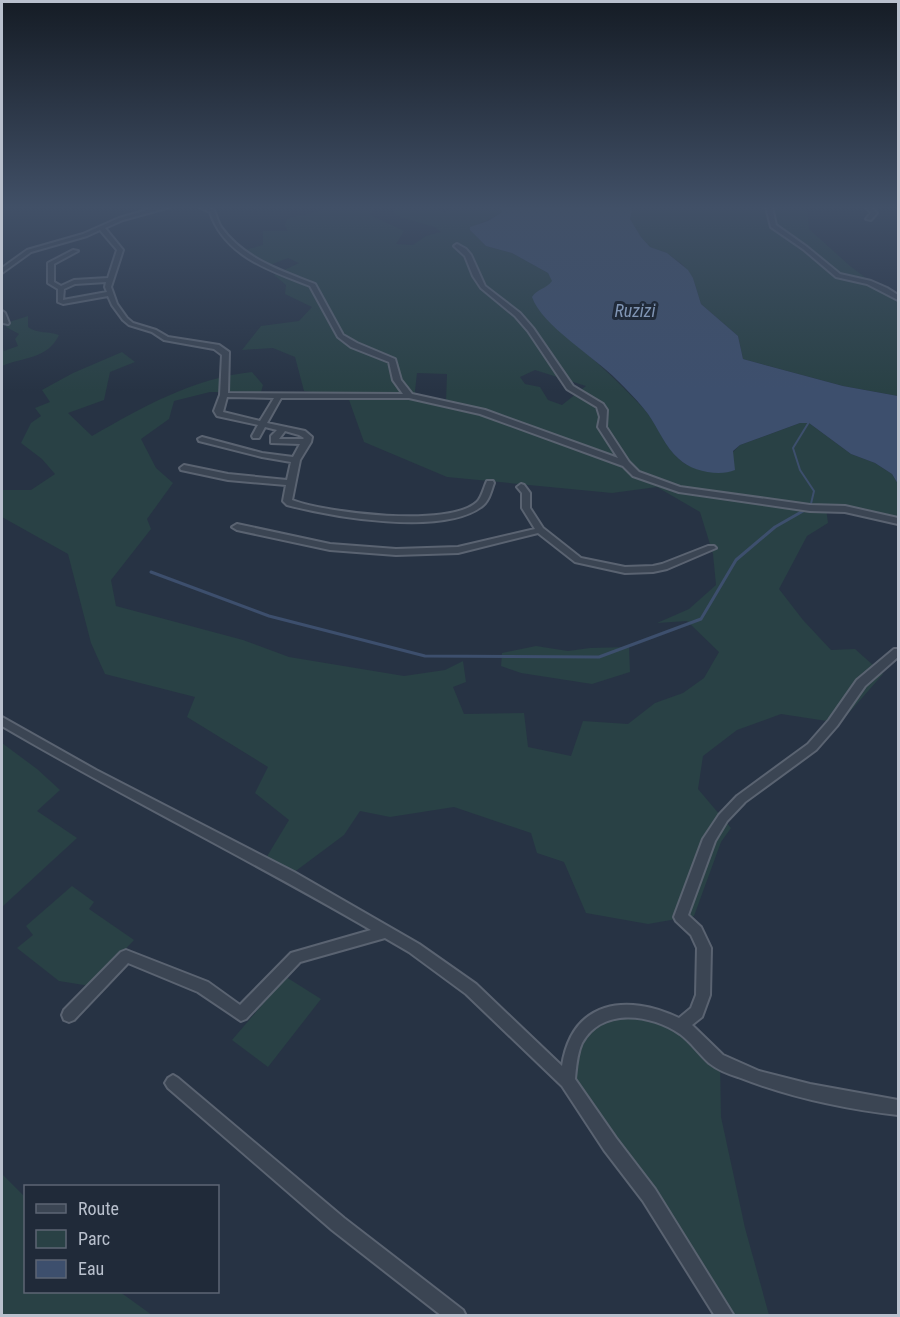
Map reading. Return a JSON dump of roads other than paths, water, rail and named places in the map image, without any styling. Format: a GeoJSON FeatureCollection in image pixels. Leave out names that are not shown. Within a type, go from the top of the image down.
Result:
{"type":"FeatureCollection","features":[{"type":"Feature","properties":{"kind":"street"},"geometry":{"type":"LineString","coordinates":[[51,268],[51,283],[61,288]]}},
{"type":"Feature","properties":{"kind":"street"},"geometry":{"type":"LineString","coordinates":[[113,268],[109,280],[109,294],[128,322],[154,331],[166,339],[216,347],[226,354],[224,396],[218,411],[220,414],[305,434],[308,437],[296,460],[289,483],[287,501],[297,506],[363,516],[424,519],[450,517],[480,504],[490,483]]}},
{"type":"Feature","properties":{"kind":"street"},"geometry":{"type":"LineString","coordinates":[[270,268],[313,285],[340,336],[354,345],[392,361],[397,380],[409,396]]}},
{"type":"Feature","properties":{"kind":"street"},"geometry":{"type":"LineString","coordinates":[[474,268],[483,286],[523,320],[555,363],[566,384],[578,394],[601,405],[605,414],[602,427],[626,464],[636,474],[679,489],[810,508],[845,509],[898,521]]}},
{"type":"Feature","properties":{"kind":"street"},"geometry":{"type":"LineString","coordinates":[[827,268],[838,276],[879,286],[898,298]]}},
{"type":"Feature","properties":{"kind":"street"},"geometry":{"type":"LineString","coordinates":[[61,288],[74,282],[109,280]]}},
{"type":"Feature","properties":{"kind":"street"},"geometry":{"type":"LineString","coordinates":[[61,288],[59,297],[63,302],[109,294]]}},
{"type":"Feature","properties":{"kind":"street"},"geometry":{"type":"LineString","coordinates":[[2,313],[6,324]]}},
{"type":"Feature","properties":{"kind":"street"},"geometry":{"type":"LineString","coordinates":[[224,396],[409,396],[482,412],[539,435],[626,464]]}},
{"type":"Feature","properties":{"kind":"street"},"geometry":{"type":"LineString","coordinates":[[256,436],[279,396]]}},
{"type":"Feature","properties":{"kind":"street"},"geometry":{"type":"LineString","coordinates":[[283,429],[275,436],[274,441],[307,442]]}},
{"type":"Feature","properties":{"kind":"street"},"geometry":{"type":"LineString","coordinates":[[201,439],[262,455],[296,460]]}},
{"type":"Feature","properties":{"kind":"street"},"geometry":{"type":"LineString","coordinates":[[184,468],[228,477],[289,483]]}},
{"type":"Feature","properties":{"kind":"street"},"geometry":{"type":"LineString","coordinates":[[521,487],[526,493],[526,508],[540,530],[578,560],[625,570],[664,567],[711,548]]}},
{"type":"Feature","properties":{"kind":"street"},"geometry":{"type":"LineString","coordinates":[[237,527],[330,547],[396,552],[458,550],[540,530]]}},
{"type":"Feature","properties":{"kind":"street"},"geometry":{"type":"LineString","coordinates":[[680,1026],[697,1012],[704,995],[704,948],[696,931],[681,917],[709,839],[723,818],[741,799],[812,747],[833,723],[861,683],[898,652]]}},
{"type":"Feature","properties":{"kind":"street"},"geometry":{"type":"LineString","coordinates":[[2,721],[92,773],[289,876],[414,948],[471,989],[567,1082],[655,1204],[725,1316]]}},
{"type":"Feature","properties":{"kind":"street"},"geometry":{"type":"LineString","coordinates":[[69,1015],[126,956],[203,987],[241,1014],[296,957],[386,932]]}},
{"type":"Feature","properties":{"kind":"street"},"geometry":{"type":"LineString","coordinates":[[567,1082],[572,1049],[579,1033],[590,1023],[607,1014],[623,1010],[637,1011],[653,1014],[680,1026],[693,1035],[720,1062],[759,1078],[782,1085],[898,1108]]}},
{"type":"Feature","properties":{"kind":"street"},"geometry":{"type":"LineString","coordinates":[[173,1083],[338,1224],[458,1316]]}},
{"type":"Feature","properties":{"kind":"water","name":"Ruzizi"},"geometry":{"type":"Polygon","coordinates":[[[540,268],[686,268],[693,278],[701,304],[738,336],[743,359],[843,386],[898,396],[898,484],[892,474],[875,463],[851,454],[809,423],[800,423],[740,445],[733,451],[735,470],[713,473],[698,470],[684,463],[670,449],[648,414],[633,396],[607,371],[557,330],[538,308],[532,297],[552,281],[548,273],[540,268]]]}},
{"type":"Feature","properties":{"kind":"waterway"},"geometry":{"type":"LineString","coordinates":[[809,422],[793,448],[800,470],[814,491],[810,508]]}},
{"type":"Feature","properties":{"kind":"waterway"},"geometry":{"type":"LineString","coordinates":[[151,572],[269,616],[425,656],[599,657],[701,619],[736,560],[775,527],[810,507]]}}]}
